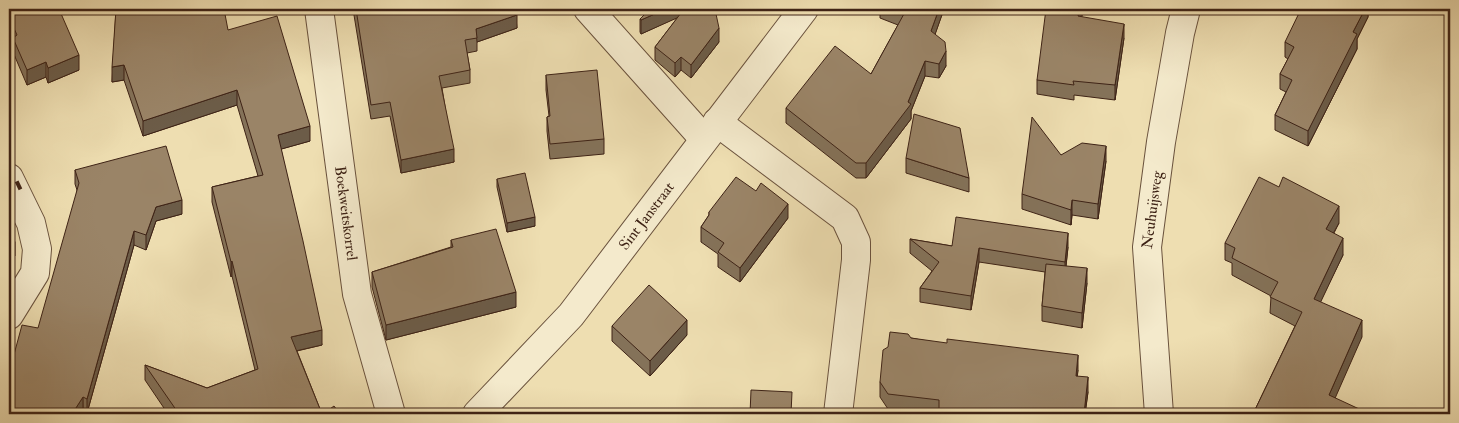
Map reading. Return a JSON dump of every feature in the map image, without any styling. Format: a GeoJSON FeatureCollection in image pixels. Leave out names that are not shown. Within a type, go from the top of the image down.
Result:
{"type":"FeatureCollection","features":[{"type":"Feature","properties":{"kind":"street","name":"Boekweitskorrel"},"geometry":{"type":"LineString","coordinates":[[319,9],[357,294],[391,414]]}},
{"type":"Feature","properties":{"kind":"street"},"geometry":{"type":"LineString","coordinates":[[588,9],[688,121],[711,130],[845,218],[856,242],[856,260],[838,414]]}},
{"type":"Feature","properties":{"kind":"street","name":"Sint Janstraat"},"geometry":{"type":"LineString","coordinates":[[477,414],[571,315],[804,9]]}},
{"type":"Feature","properties":{"kind":"street","name":"Neuhuijsweg"},"geometry":{"type":"LineString","coordinates":[[1159,414],[1147,247],[1161,142],[1186,9]]}},
{"type":"Feature","properties":{"kind":"street"},"geometry":{"type":"LineString","coordinates":[[9,178],[31,223],[37,250],[35,273],[9,315]]}},
{"type":"Feature","properties":{"kind":"building"},"geometry":{"type":"Polygon","coordinates":[[[9,9],[59,9],[79,55],[48,68],[46,62],[27,70],[13,38],[17,35],[9,17],[9,9]]]}},
{"type":"Feature","properties":{"kind":"building"},"geometry":{"type":"Polygon","coordinates":[[[116,9],[224,9],[228,30],[277,16],[310,126],[278,135],[322,330],[291,337],[322,414],[179,414],[145,365],[207,388],[258,369],[212,187],[263,175],[237,90],[143,121],[124,65],[112,67],[116,9]]]}},
{"type":"Feature","properties":{"kind":"building"},"geometry":{"type":"Polygon","coordinates":[[[356,9],[515,9],[517,15],[476,29],[477,38],[465,40],[470,70],[439,76],[454,149],[401,160],[390,102],[371,105],[356,9]]]}},
{"type":"Feature","properties":{"kind":"building"},"geometry":{"type":"Polygon","coordinates":[[[650,9],[666,9],[641,20],[650,9]]]}},
{"type":"Feature","properties":{"kind":"building"},"geometry":{"type":"Polygon","coordinates":[[[684,9],[697,9],[716,14],[719,28],[691,65],[681,57],[675,63],[655,47],[684,9]]]}},
{"type":"Feature","properties":{"kind":"building"},"geometry":{"type":"Polygon","coordinates":[[[895,9],[939,9],[931,31],[945,42],[946,51],[939,64],[925,61],[908,102],[911,104],[866,163],[856,163],[786,108],[835,46],[871,74],[905,12],[895,9]]]}},
{"type":"Feature","properties":{"kind":"building"},"geometry":{"type":"Polygon","coordinates":[[[1046,9],[1080,9],[1078,16],[1124,24],[1115,85],[1073,81],[1074,85],[1037,80],[1046,9]]]}},
{"type":"Feature","properties":{"kind":"building"},"geometry":{"type":"Polygon","coordinates":[[[1301,9],[1365,9],[1353,32],[1357,34],[1308,131],[1275,115],[1292,80],[1280,74],[1294,47],[1285,42],[1301,9]]]}},
{"type":"Feature","properties":{"kind":"building"},"geometry":{"type":"Polygon","coordinates":[[[597,70],[604,139],[550,144],[547,117],[550,116],[546,75],[597,70]]]}},
{"type":"Feature","properties":{"kind":"building"},"geometry":{"type":"Polygon","coordinates":[[[914,114],[960,128],[969,178],[906,158],[914,114]]]}},
{"type":"Feature","properties":{"kind":"building"},"geometry":{"type":"Polygon","coordinates":[[[1032,117],[1061,155],[1082,143],[1106,146],[1098,204],[1072,200],[1071,210],[1022,194],[1032,117]]]}},
{"type":"Feature","properties":{"kind":"building"},"geometry":{"type":"Polygon","coordinates":[[[166,146],[182,200],[156,207],[146,235],[134,231],[87,399],[83,397],[72,414],[9,414],[9,373],[22,325],[38,328],[79,183],[75,170],[166,146]]]}},
{"type":"Feature","properties":{"kind":"building"},"geometry":{"type":"Polygon","coordinates":[[[525,173],[535,217],[507,223],[497,179],[525,173]]]}},
{"type":"Feature","properties":{"kind":"building"},"geometry":{"type":"Polygon","coordinates":[[[736,177],[756,191],[761,183],[788,204],[740,268],[718,252],[724,243],[701,227],[709,212],[736,177]]]}},
{"type":"Feature","properties":{"kind":"building"},"geometry":{"type":"Polygon","coordinates":[[[1259,177],[1279,187],[1283,177],[1339,206],[1326,229],[1343,238],[1314,299],[1362,320],[1329,395],[1370,414],[1253,414],[1302,312],[1270,297],[1278,282],[1232,258],[1235,248],[1225,243],[1259,177]]]}},
{"type":"Feature","properties":{"kind":"building"},"geometry":{"type":"Polygon","coordinates":[[[956,217],[1068,233],[1065,262],[979,248],[971,296],[920,288],[939,262],[910,239],[952,246],[956,217]]]}},
{"type":"Feature","properties":{"kind":"building"},"geometry":{"type":"Polygon","coordinates":[[[496,229],[516,292],[386,325],[372,272],[453,247],[451,240],[496,229]]]}},
{"type":"Feature","properties":{"kind":"building"},"geometry":{"type":"Polygon","coordinates":[[[9,231],[15,242],[9,246],[9,231]]]}},
{"type":"Feature","properties":{"kind":"building"},"geometry":{"type":"Polygon","coordinates":[[[1046,264],[1087,268],[1082,313],[1042,306],[1046,264]]]}},
{"type":"Feature","properties":{"kind":"building"},"geometry":{"type":"Polygon","coordinates":[[[649,285],[687,320],[650,361],[612,326],[649,285]]]}},
{"type":"Feature","properties":{"kind":"building"},"geometry":{"type":"Polygon","coordinates":[[[890,332],[908,334],[911,338],[947,343],[947,339],[1078,355],[1076,376],[1088,377],[1084,414],[939,414],[939,400],[888,394],[880,382],[883,350],[888,347],[890,332]]]}},
{"type":"Feature","properties":{"kind":"building"},"geometry":{"type":"Polygon","coordinates":[[[751,390],[792,392],[791,414],[750,414],[751,390]]]}},
{"type":"Feature","properties":{"kind":"building"},"geometry":{"type":"Polygon","coordinates":[[[334,406],[340,414],[323,414],[334,406]]]}},
{"type":"Feature","properties":{"kind":"railway"},"geometry":{"type":"LineString","coordinates":[[9,165],[24,197]]}}]}
